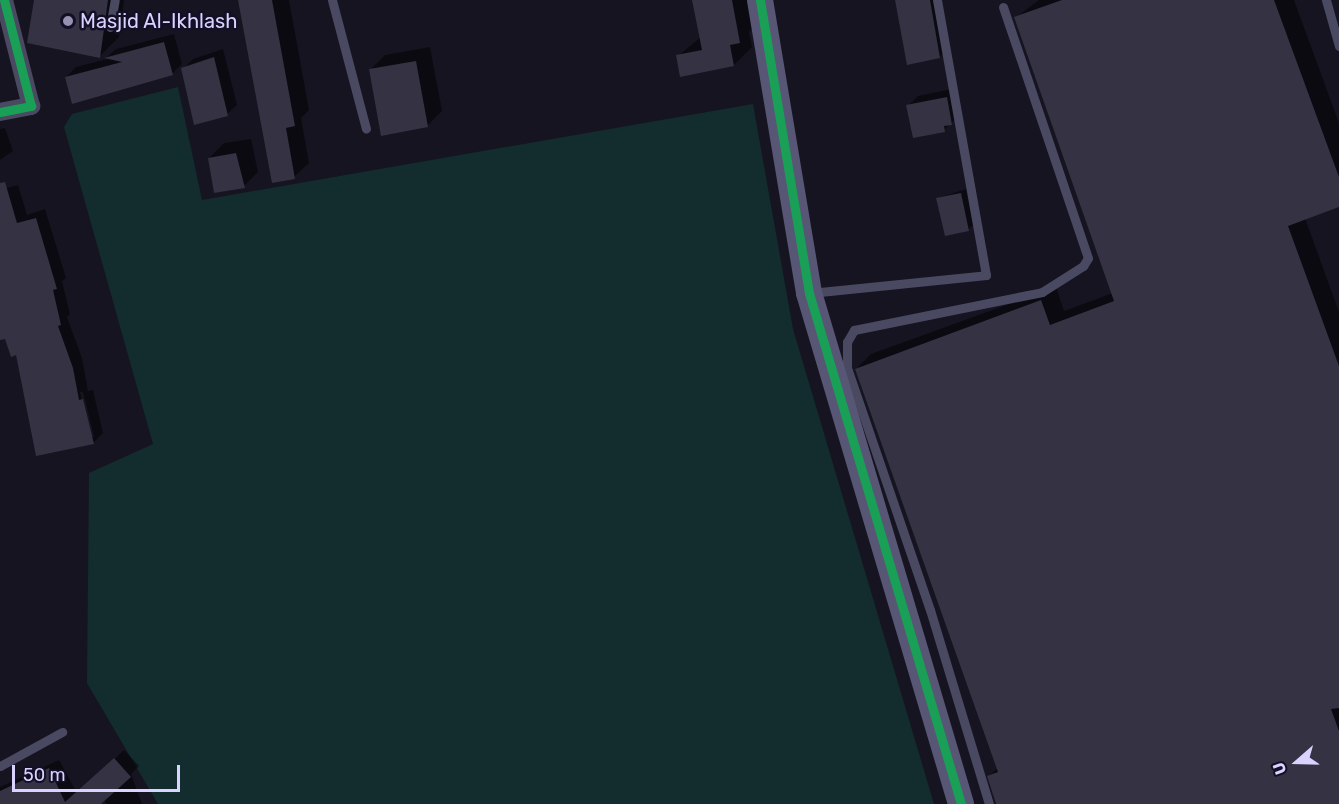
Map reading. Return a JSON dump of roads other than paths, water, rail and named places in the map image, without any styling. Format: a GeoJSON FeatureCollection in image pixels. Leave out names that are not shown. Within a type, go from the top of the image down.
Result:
{"type":"FeatureCollection","features":[{"type":"Feature","properties":{"kind":"street"},"geometry":{"type":"LineString","coordinates":[[0,112],[31,106],[4,0]]}},
{"type":"Feature","properties":{"kind":"street"},"geometry":{"type":"LineString","coordinates":[[760,0],[809,293],[961,804]]}},
{"type":"Feature","properties":{"kind":"lane"},"geometry":{"type":"LineString","coordinates":[[110,27],[115,0]]}},
{"type":"Feature","properties":{"kind":"lane"},"geometry":{"type":"LineString","coordinates":[[332,0],[366,129]]}},
{"type":"Feature","properties":{"kind":"lane"},"geometry":{"type":"LineString","coordinates":[[809,293],[986,275],[937,0]]}},
{"type":"Feature","properties":{"kind":"lane"},"geometry":{"type":"LineString","coordinates":[[1326,0],[1339,46]]}},
{"type":"Feature","properties":{"kind":"lane"},"geometry":{"type":"LineString","coordinates":[[989,804],[930,610],[847,367],[847,342],[854,330],[1042,291],[1083,266],[1088,258],[1003,7]]}},
{"type":"Feature","properties":{"kind":"lane"},"geometry":{"type":"LineString","coordinates":[[0,766],[63,732]]}},
{"type":"Feature","properties":{"kind":"place","name":"Masjid Al-Ikhlash"},"geometry":{"type":"Point","coordinates":[68,21]}}]}
